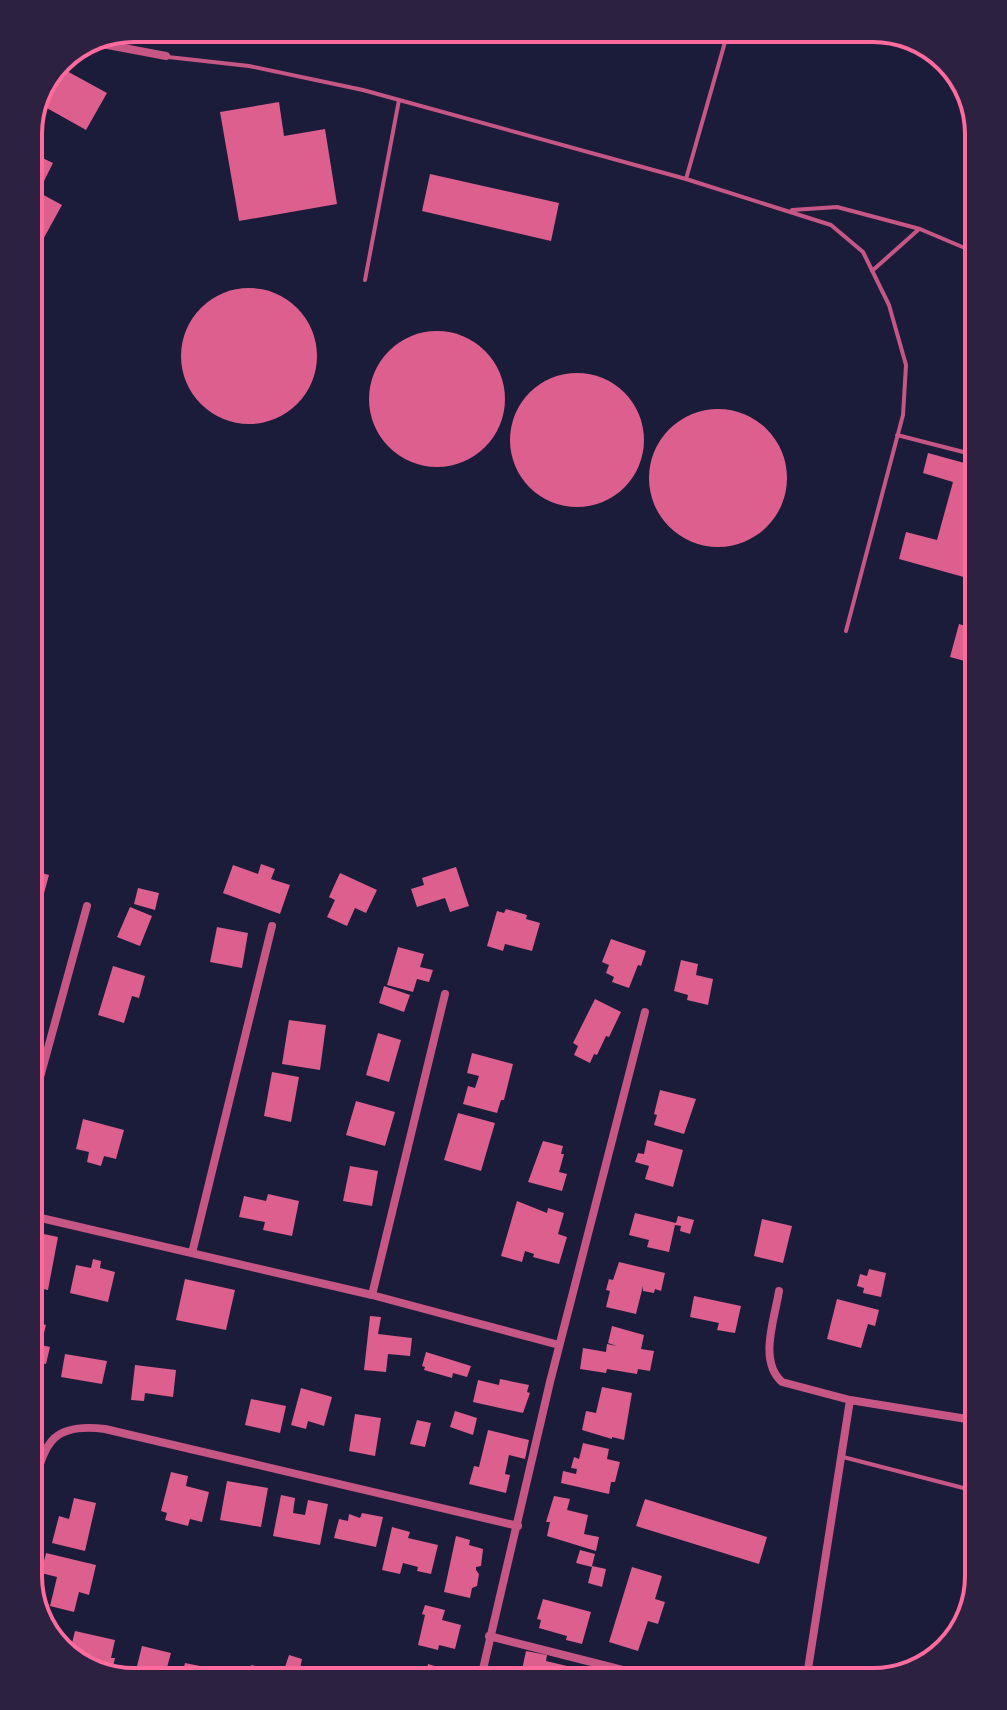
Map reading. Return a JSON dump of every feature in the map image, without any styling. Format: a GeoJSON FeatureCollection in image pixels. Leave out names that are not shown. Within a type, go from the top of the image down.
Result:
{"type":"FeatureCollection","features":[{"type":"Feature","properties":{"kind":"street"},"geometry":{"type":"LineString","coordinates":[[111,46],[166,56]]}},
{"type":"Feature","properties":{"kind":"street"},"geometry":{"type":"LineString","coordinates":[[42,1070],[87,906]]}},
{"type":"Feature","properties":{"kind":"street"},"geometry":{"type":"LineString","coordinates":[[192,1253],[272,926]]}},
{"type":"Feature","properties":{"kind":"street"},"geometry":{"type":"LineString","coordinates":[[372,1295],[445,994]]}},
{"type":"Feature","properties":{"kind":"street"},"geometry":{"type":"LineString","coordinates":[[483,1668],[559,1345],[645,1012]]}},
{"type":"Feature","properties":{"kind":"street"},"geometry":{"type":"LineString","coordinates":[[42,1218],[372,1295],[559,1345]]}},
{"type":"Feature","properties":{"kind":"street"},"geometry":{"type":"LineString","coordinates":[[779,1291],[769,1351],[774,1374],[795,1387],[850,1400],[965,1418]]}},
{"type":"Feature","properties":{"kind":"street"},"geometry":{"type":"LineString","coordinates":[[808,1668],[850,1400]]}},
{"type":"Feature","properties":{"kind":"street"},"geometry":{"type":"LineString","coordinates":[[42,1462],[49,1442],[61,1431],[84,1426],[518,1526]]}},
{"type":"Feature","properties":{"kind":"street"},"geometry":{"type":"LineString","coordinates":[[489,1636],[615,1668]]}},
{"type":"Feature","properties":{"kind":"lane"},"geometry":{"type":"LineString","coordinates":[[686,179],[725,42]]}},
{"type":"Feature","properties":{"kind":"lane"},"geometry":{"type":"LineString","coordinates":[[166,56],[249,66],[399,100],[686,179],[831,225],[863,252],[889,305],[906,365],[903,415],[846,631]]}},
{"type":"Feature","properties":{"kind":"lane"},"geometry":{"type":"LineString","coordinates":[[365,280],[399,100]]}},
{"type":"Feature","properties":{"kind":"lane"},"geometry":{"type":"LineString","coordinates":[[789,210],[837,207],[920,229],[965,248]]}},
{"type":"Feature","properties":{"kind":"lane"},"geometry":{"type":"LineString","coordinates":[[872,271],[920,229]]}},
{"type":"Feature","properties":{"kind":"lane"},"geometry":{"type":"LineString","coordinates":[[897,435],[965,452]]}},
{"type":"Feature","properties":{"kind":"lane"},"geometry":{"type":"LineString","coordinates":[[840,1457],[965,1488]]}},
{"type":"Feature","properties":{"kind":"building"},"geometry":{"type":"Polygon","coordinates":[[[67,71],[107,93],[86,130],[46,108],[67,71]]]}},
{"type":"Feature","properties":{"kind":"building"},"geometry":{"type":"Polygon","coordinates":[[[279,102],[284,136],[325,129],[337,204],[239,221],[220,112],[279,102]]]}},
{"type":"Feature","properties":{"kind":"building"},"geometry":{"type":"Polygon","coordinates":[[[42,158],[53,163],[42,185],[42,158]]]}},
{"type":"Feature","properties":{"kind":"building"},"geometry":{"type":"Polygon","coordinates":[[[430,174],[559,203],[551,241],[422,211],[430,174]]]}},
{"type":"Feature","properties":{"kind":"building"},"geometry":{"type":"Polygon","coordinates":[[[42,194],[62,205],[42,241],[42,194]]]}},
{"type":"Feature","properties":{"kind":"building"},"geometry":{"type":"Polygon","coordinates":[[[249,288],[275,293],[297,308],[312,330],[317,356],[312,382],[297,404],[275,419],[249,424],[223,419],[201,404],[186,382],[181,356],[186,330],[201,308],[223,293],[249,288]]]}},
{"type":"Feature","properties":{"kind":"building"},"geometry":{"type":"Polygon","coordinates":[[[437,331],[463,336],[485,351],[500,373],[505,399],[500,425],[485,447],[463,462],[437,467],[411,462],[389,447],[374,425],[369,399],[374,373],[389,351],[411,336],[437,331]]]}},
{"type":"Feature","properties":{"kind":"building"},"geometry":{"type":"Polygon","coordinates":[[[577,373],[603,378],[624,393],[639,414],[644,440],[639,466],[624,487],[603,502],[577,507],[551,502],[530,487],[515,466],[510,440],[515,414],[530,393],[551,378],[577,373]]]}},
{"type":"Feature","properties":{"kind":"building"},"geometry":{"type":"Polygon","coordinates":[[[718,409],[744,414],[767,429],[782,452],[787,478],[782,504],[767,527],[744,542],[718,547],[692,542],[669,527],[654,504],[649,478],[654,452],[669,429],[692,414],[718,409]]]}},
{"type":"Feature","properties":{"kind":"building"},"geometry":{"type":"Polygon","coordinates":[[[928,453],[965,463],[965,577],[899,559],[906,532],[937,540],[953,482],[923,473],[928,453]]]}},
{"type":"Feature","properties":{"kind":"building"},"geometry":{"type":"Polygon","coordinates":[[[959,624],[965,626],[965,661],[950,657],[959,624]]]}},
{"type":"Feature","properties":{"kind":"building"},"geometry":{"type":"Polygon","coordinates":[[[261,864],[275,869],[271,879],[290,885],[280,914],[223,893],[233,865],[258,874],[261,864]]]}},
{"type":"Feature","properties":{"kind":"building"},"geometry":{"type":"Polygon","coordinates":[[[456,867],[469,906],[450,912],[445,898],[417,907],[411,889],[424,885],[422,878],[456,867]]]}},
{"type":"Feature","properties":{"kind":"building"},"geometry":{"type":"Polygon","coordinates":[[[42,873],[49,875],[42,900],[42,873]]]}},
{"type":"Feature","properties":{"kind":"building"},"geometry":{"type":"Polygon","coordinates":[[[340,873],[377,890],[366,913],[355,908],[347,926],[327,917],[335,900],[329,897],[340,873]]]}},
{"type":"Feature","properties":{"kind":"building"},"geometry":{"type":"Polygon","coordinates":[[[138,888],[159,893],[155,910],[134,904],[138,888]]]}},
{"type":"Feature","properties":{"kind":"building"},"geometry":{"type":"Polygon","coordinates":[[[130,907],[152,916],[140,946],[117,937],[130,907]]]}},
{"type":"Feature","properties":{"kind":"building"},"geometry":{"type":"Polygon","coordinates":[[[506,909],[527,915],[526,919],[540,923],[532,951],[505,944],[503,951],[487,946],[497,911],[504,913],[506,909]]]}},
{"type":"Feature","properties":{"kind":"building"},"geometry":{"type":"Polygon","coordinates":[[[217,927],[248,933],[242,968],[210,962],[217,927]]]}},
{"type":"Feature","properties":{"kind":"building"},"geometry":{"type":"Polygon","coordinates":[[[611,939],[646,951],[629,988],[612,982],[614,977],[606,973],[609,965],[602,962],[611,939]]]}},
{"type":"Feature","properties":{"kind":"building"},"geometry":{"type":"Polygon","coordinates":[[[398,947],[424,954],[420,967],[433,970],[429,982],[417,979],[413,992],[387,985],[398,947]]]}},
{"type":"Feature","properties":{"kind":"building"},"geometry":{"type":"Polygon","coordinates":[[[681,960],[698,964],[696,975],[713,979],[708,1005],[687,1000],[688,995],[674,991],[681,960]]]}},
{"type":"Feature","properties":{"kind":"building"},"geometry":{"type":"Polygon","coordinates":[[[113,966],[145,976],[139,998],[132,996],[124,1023],[98,1015],[113,966]]]}},
{"type":"Feature","properties":{"kind":"building"},"geometry":{"type":"Polygon","coordinates":[[[384,986],[410,995],[404,1012],[379,1003],[384,986]]]}},
{"type":"Feature","properties":{"kind":"building"},"geometry":{"type":"Polygon","coordinates":[[[595,999],[621,1012],[609,1037],[606,1036],[590,1063],[574,1055],[578,1046],[573,1043],[595,999]]]}},
{"type":"Feature","properties":{"kind":"building"},"geometry":{"type":"Polygon","coordinates":[[[289,1020],[326,1025],[320,1070],[282,1064],[289,1020]]]}},
{"type":"Feature","properties":{"kind":"building"},"geometry":{"type":"Polygon","coordinates":[[[378,1033],[401,1040],[389,1082],[366,1075],[378,1033]]]}},
{"type":"Feature","properties":{"kind":"building"},"geometry":{"type":"Polygon","coordinates":[[[472,1053],[513,1064],[504,1100],[501,1100],[497,1113],[463,1104],[468,1086],[475,1088],[479,1076],[467,1073],[472,1053]]]}},
{"type":"Feature","properties":{"kind":"building"},"geometry":{"type":"Polygon","coordinates":[[[272,1072],[299,1077],[291,1122],[264,1116],[272,1072]]]}},
{"type":"Feature","properties":{"kind":"building"},"geometry":{"type":"Polygon","coordinates":[[[660,1090],[696,1099],[684,1134],[654,1125],[660,1090]]]}},
{"type":"Feature","properties":{"kind":"building"},"geometry":{"type":"Polygon","coordinates":[[[356,1101],[395,1112],[385,1146],[346,1135],[356,1101]]]}},
{"type":"Feature","properties":{"kind":"building"},"geometry":{"type":"Polygon","coordinates":[[[458,1113],[495,1123],[481,1171],[444,1160],[458,1113]]]}},
{"type":"Feature","properties":{"kind":"building"},"geometry":{"type":"Polygon","coordinates":[[[83,1119],[124,1130],[116,1159],[104,1156],[101,1166],[87,1162],[89,1152],[76,1149],[83,1119]]]}},
{"type":"Feature","properties":{"kind":"building"},"geometry":{"type":"Polygon","coordinates":[[[647,1140],[683,1150],[673,1187],[645,1179],[649,1166],[635,1162],[638,1153],[644,1154],[647,1140]]]}},
{"type":"Feature","properties":{"kind":"building"},"geometry":{"type":"Polygon","coordinates":[[[543,1141],[563,1146],[559,1172],[567,1174],[562,1191],[528,1182],[543,1141]]]}},
{"type":"Feature","properties":{"kind":"building"},"geometry":{"type":"Polygon","coordinates":[[[350,1166],[378,1171],[372,1206],[343,1201],[350,1166]]]}},
{"type":"Feature","properties":{"kind":"building"},"geometry":{"type":"Polygon","coordinates":[[[268,1194],[299,1201],[292,1236],[263,1230],[265,1222],[239,1217],[244,1196],[266,1201],[268,1194]]]}},
{"type":"Feature","properties":{"kind":"building"},"geometry":{"type":"Polygon","coordinates":[[[517,1201],[547,1213],[548,1208],[564,1213],[558,1234],[567,1237],[559,1264],[533,1257],[534,1254],[525,1251],[522,1262],[501,1256],[517,1201]]]}},
{"type":"Feature","properties":{"kind":"building"},"geometry":{"type":"Polygon","coordinates":[[[635,1213],[676,1223],[678,1216],[694,1220],[690,1234],[680,1231],[681,1226],[675,1225],[669,1252],[647,1247],[649,1240],[629,1235],[635,1213]]]}},
{"type":"Feature","properties":{"kind":"building"},"geometry":{"type":"Polygon","coordinates":[[[762,1219],[792,1226],[783,1263],[754,1256],[762,1219]]]}},
{"type":"Feature","properties":{"kind":"building"},"geometry":{"type":"Polygon","coordinates":[[[42,1234],[58,1237],[48,1290],[42,1289],[42,1234]]]}},
{"type":"Feature","properties":{"kind":"building"},"geometry":{"type":"Polygon","coordinates":[[[93,1259],[101,1261],[100,1268],[115,1272],[108,1302],[70,1293],[76,1265],[91,1268],[93,1259]]]}},
{"type":"Feature","properties":{"kind":"building"},"geometry":{"type":"Polygon","coordinates":[[[619,1262],[665,1273],[661,1291],[643,1291],[643,1286],[636,1314],[606,1307],[609,1279],[613,1280],[619,1262]]]}},
{"type":"Feature","properties":{"kind":"building"},"geometry":{"type":"Polygon","coordinates":[[[869,1269],[886,1273],[881,1297],[863,1293],[864,1288],[857,1286],[860,1274],[867,1276],[869,1269]]]}},
{"type":"Feature","properties":{"kind":"building"},"geometry":{"type":"Polygon","coordinates":[[[185,1279],[235,1290],[226,1330],[176,1320],[185,1279]]]}},
{"type":"Feature","properties":{"kind":"building"},"geometry":{"type":"Polygon","coordinates":[[[694,1296],[741,1306],[735,1333],[717,1330],[719,1323],[690,1317],[694,1296]]]}},
{"type":"Feature","properties":{"kind":"building"},"geometry":{"type":"Polygon","coordinates":[[[837,1299],[879,1310],[875,1326],[868,1324],[861,1348],[827,1339],[837,1299]]]}},
{"type":"Feature","properties":{"kind":"building"},"geometry":{"type":"Polygon","coordinates":[[[370,1316],[381,1317],[378,1334],[412,1338],[410,1356],[388,1354],[386,1372],[364,1370],[370,1316]]]}},
{"type":"Feature","properties":{"kind":"building"},"geometry":{"type":"Polygon","coordinates":[[[612,1326],[644,1335],[641,1349],[654,1351],[650,1371],[638,1369],[637,1374],[580,1369],[583,1348],[606,1352],[607,1344],[617,1346],[608,1343],[612,1326]]]}},
{"type":"Feature","properties":{"kind":"building"},"geometry":{"type":"Polygon","coordinates":[[[42,1345],[50,1347],[46,1364],[42,1363],[42,1345]]]}},
{"type":"Feature","properties":{"kind":"building"},"geometry":{"type":"Polygon","coordinates":[[[426,1352],[471,1366],[467,1377],[453,1373],[452,1378],[424,1370],[422,1366],[426,1352]]]}},
{"type":"Feature","properties":{"kind":"building"},"geometry":{"type":"Polygon","coordinates":[[[65,1354],[107,1361],[102,1384],[61,1377],[65,1354]]]}},
{"type":"Feature","properties":{"kind":"building"},"geometry":{"type":"Polygon","coordinates":[[[135,1365],[176,1370],[173,1397],[145,1393],[144,1401],[131,1400],[135,1365]]]}},
{"type":"Feature","properties":{"kind":"building"},"geometry":{"type":"Polygon","coordinates":[[[500,1379],[529,1385],[527,1392],[530,1393],[523,1413],[473,1402],[478,1380],[499,1385],[500,1379]]]}},
{"type":"Feature","properties":{"kind":"building"},"geometry":{"type":"Polygon","coordinates":[[[602,1387],[632,1393],[624,1440],[582,1430],[586,1411],[596,1413],[602,1387]]]}},
{"type":"Feature","properties":{"kind":"building"},"geometry":{"type":"Polygon","coordinates":[[[301,1388],[332,1397],[324,1426],[308,1421],[306,1429],[291,1425],[301,1388]]]}},
{"type":"Feature","properties":{"kind":"building"},"geometry":{"type":"Polygon","coordinates":[[[251,1399],[286,1406],[280,1433],[245,1425],[251,1399]]]}},
{"type":"Feature","properties":{"kind":"building"},"geometry":{"type":"Polygon","coordinates":[[[455,1411],[477,1418],[473,1435],[450,1427],[455,1411]]]}},
{"type":"Feature","properties":{"kind":"building"},"geometry":{"type":"Polygon","coordinates":[[[355,1414],[381,1418],[375,1456],[349,1451],[355,1414]]]}},
{"type":"Feature","properties":{"kind":"building"},"geometry":{"type":"Polygon","coordinates":[[[417,1420],[431,1423],[425,1447],[410,1444],[417,1420]]]}},
{"type":"Feature","properties":{"kind":"building"},"geometry":{"type":"Polygon","coordinates":[[[488,1430],[529,1440],[525,1459],[509,1455],[505,1474],[510,1475],[506,1493],[469,1484],[474,1466],[479,1467],[488,1430]]]}},
{"type":"Feature","properties":{"kind":"building"},"geometry":{"type":"Polygon","coordinates":[[[583,1443],[609,1449],[607,1459],[620,1462],[609,1494],[561,1483],[563,1471],[576,1474],[577,1469],[571,1468],[574,1457],[579,1459],[583,1443]]]}},
{"type":"Feature","properties":{"kind":"building"},"geometry":{"type":"Polygon","coordinates":[[[171,1472],[188,1476],[186,1486],[209,1492],[202,1522],[190,1519],[188,1526],[165,1520],[167,1513],[161,1511],[171,1472]]]}},
{"type":"Feature","properties":{"kind":"building"},"geometry":{"type":"Polygon","coordinates":[[[227,1481],[268,1488],[261,1527],[220,1520],[227,1481]]]}},
{"type":"Feature","properties":{"kind":"building"},"geometry":{"type":"Polygon","coordinates":[[[281,1495],[295,1498],[293,1513],[305,1515],[308,1500],[328,1504],[320,1545],[273,1536],[281,1495]]]}},
{"type":"Feature","properties":{"kind":"building"},"geometry":{"type":"Polygon","coordinates":[[[554,1496],[570,1499],[567,1510],[588,1515],[584,1534],[599,1537],[596,1551],[547,1536],[550,1522],[546,1522],[554,1496]]]}},
{"type":"Feature","properties":{"kind":"building"},"geometry":{"type":"Polygon","coordinates":[[[74,1498],[96,1503],[85,1551],[52,1543],[59,1516],[69,1519],[74,1498]]]}},
{"type":"Feature","properties":{"kind":"building"},"geometry":{"type":"Polygon","coordinates":[[[645,1499],[767,1537],[759,1564],[636,1526],[645,1499]]]}},
{"type":"Feature","properties":{"kind":"building"},"geometry":{"type":"Polygon","coordinates":[[[362,1513],[383,1517],[376,1547],[334,1538],[339,1519],[348,1521],[349,1514],[360,1518],[362,1513]]]}},
{"type":"Feature","properties":{"kind":"building"},"geometry":{"type":"Polygon","coordinates":[[[392,1527],[410,1532],[408,1538],[438,1545],[431,1574],[403,1563],[400,1574],[382,1570],[392,1527]]]}},
{"type":"Feature","properties":{"kind":"building"},"geometry":{"type":"Polygon","coordinates":[[[456,1536],[470,1540],[469,1545],[483,1549],[481,1566],[476,1567],[479,1574],[477,1586],[472,1588],[470,1598],[444,1592],[456,1536]]]}},
{"type":"Feature","properties":{"kind":"building"},"geometry":{"type":"Polygon","coordinates":[[[580,1550],[595,1554],[592,1566],[606,1569],[602,1587],[588,1583],[592,1567],[576,1563],[580,1550]]]}},
{"type":"Feature","properties":{"kind":"building"},"geometry":{"type":"Polygon","coordinates":[[[46,1553],[96,1565],[89,1595],[79,1592],[74,1612],[50,1606],[57,1577],[42,1573],[46,1553]]]}},
{"type":"Feature","properties":{"kind":"building"},"geometry":{"type":"Polygon","coordinates":[[[632,1567],[662,1576],[655,1599],[665,1602],[658,1624],[648,1621],[638,1651],[609,1642],[632,1567]]]}},
{"type":"Feature","properties":{"kind":"building"},"geometry":{"type":"Polygon","coordinates":[[[543,1599],[591,1612],[582,1644],[539,1628],[541,1620],[537,1619],[543,1599]]]}},
{"type":"Feature","properties":{"kind":"building"},"geometry":{"type":"Polygon","coordinates":[[[425,1605],[445,1610],[442,1620],[461,1625],[455,1649],[439,1645],[438,1650],[418,1645],[425,1605]]]}},
{"type":"Feature","properties":{"kind":"building"},"geometry":{"type":"Polygon","coordinates":[[[75,1631],[115,1640],[111,1658],[115,1658],[113,1665],[93,1658],[72,1644],[75,1631]]]}},
{"type":"Feature","properties":{"kind":"building"},"geometry":{"type":"Polygon","coordinates":[[[142,1646],[171,1653],[167,1668],[136,1668],[142,1646]]]}},
{"type":"Feature","properties":{"kind":"building"},"geometry":{"type":"Polygon","coordinates":[[[526,1651],[547,1655],[546,1661],[571,1667],[571,1668],[522,1668],[526,1651]]]}},
{"type":"Feature","properties":{"kind":"building"},"geometry":{"type":"Polygon","coordinates":[[[289,1655],[302,1659],[300,1668],[285,1668],[289,1655]]]}},
{"type":"Feature","properties":{"kind":"building"},"geometry":{"type":"Polygon","coordinates":[[[185,1663],[210,1668],[184,1668],[185,1663]]]}}]}
